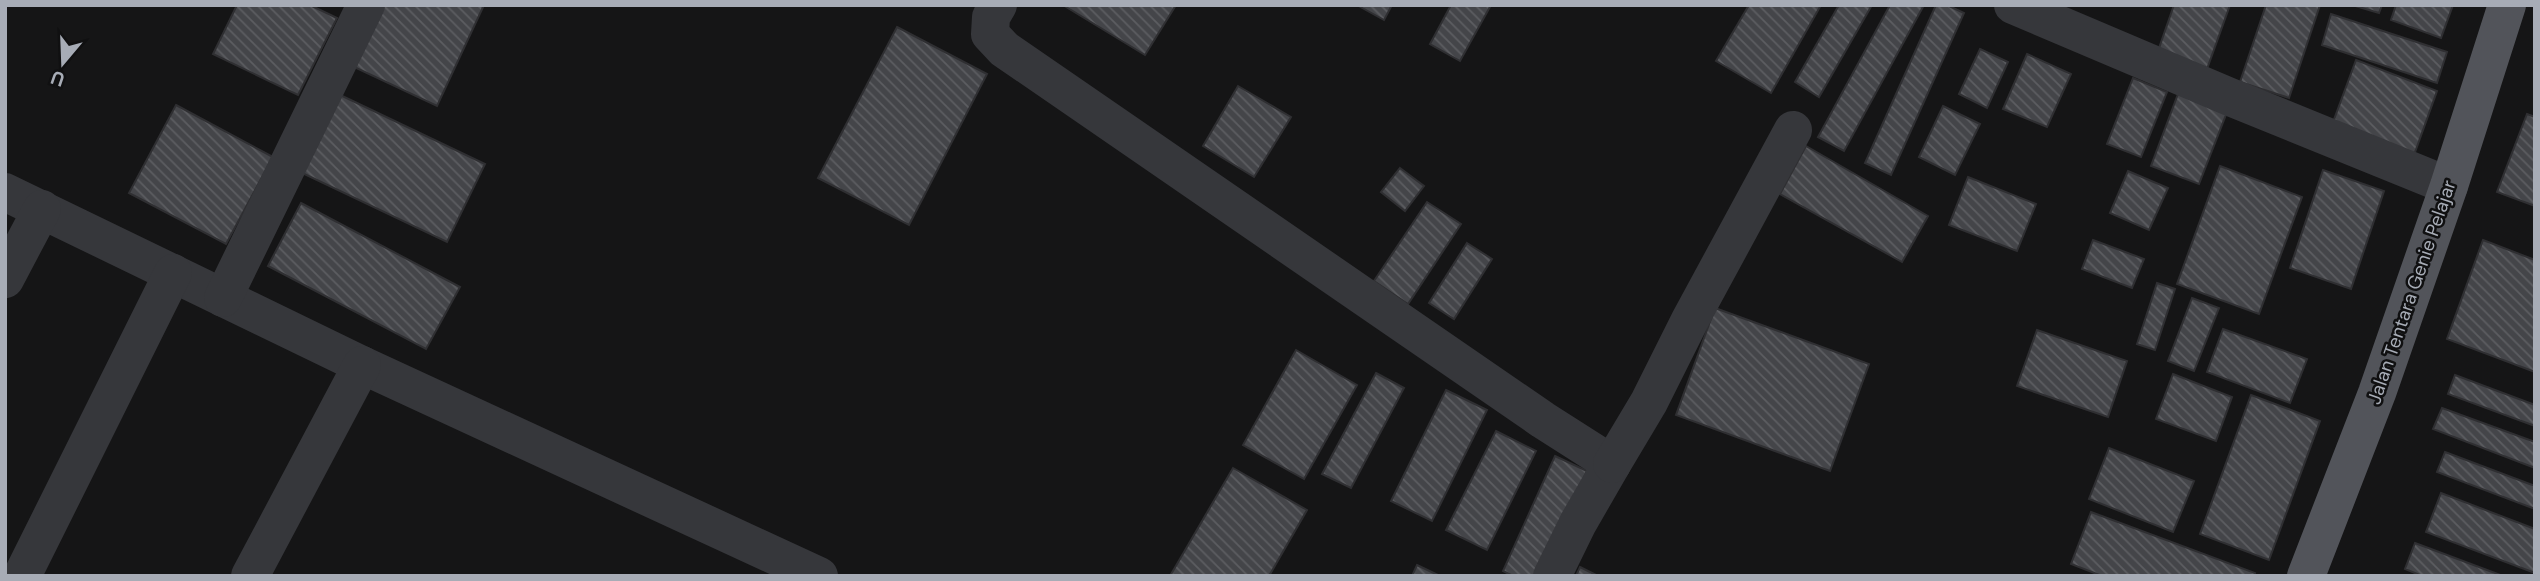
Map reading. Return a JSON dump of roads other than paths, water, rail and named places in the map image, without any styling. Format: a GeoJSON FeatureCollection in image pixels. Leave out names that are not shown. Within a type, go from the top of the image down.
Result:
{"type":"FeatureCollection","features":[{"type":"Feature","properties":{"kind":"main road","name":"Jalan Tentara Genie Pelajar"},"geometry":{"type":"LineString","coordinates":[[2306,576],[2377,393],[2449,186],[2507,5]]}},
{"type":"Feature","properties":{"kind":"street"},"geometry":{"type":"LineString","coordinates":[[223,298],[366,5]]}},
{"type":"Feature","properties":{"kind":"street"},"geometry":{"type":"LineString","coordinates":[[998,5],[991,17],[990,34],[1004,49],[1543,421],[1612,464]]}},
{"type":"Feature","properties":{"kind":"street"},"geometry":{"type":"LineString","coordinates":[[2013,5],[2449,186]]}},
{"type":"Feature","properties":{"kind":"street"},"geometry":{"type":"LineString","coordinates":[[1552,576],[1578,523],[1649,402],[1690,320],[1793,130]]}},
{"type":"Feature","properties":{"kind":"street"},"geometry":{"type":"LineString","coordinates":[[5,192],[362,365],[818,576]]}},
{"type":"Feature","properties":{"kind":"street"},"geometry":{"type":"LineString","coordinates":[[5,279],[42,209]]}},
{"type":"Feature","properties":{"kind":"street"},"geometry":{"type":"LineString","coordinates":[[22,576],[173,274]]}},
{"type":"Feature","properties":{"kind":"street"},"geometry":{"type":"LineString","coordinates":[[250,576],[362,365]]}}]}
